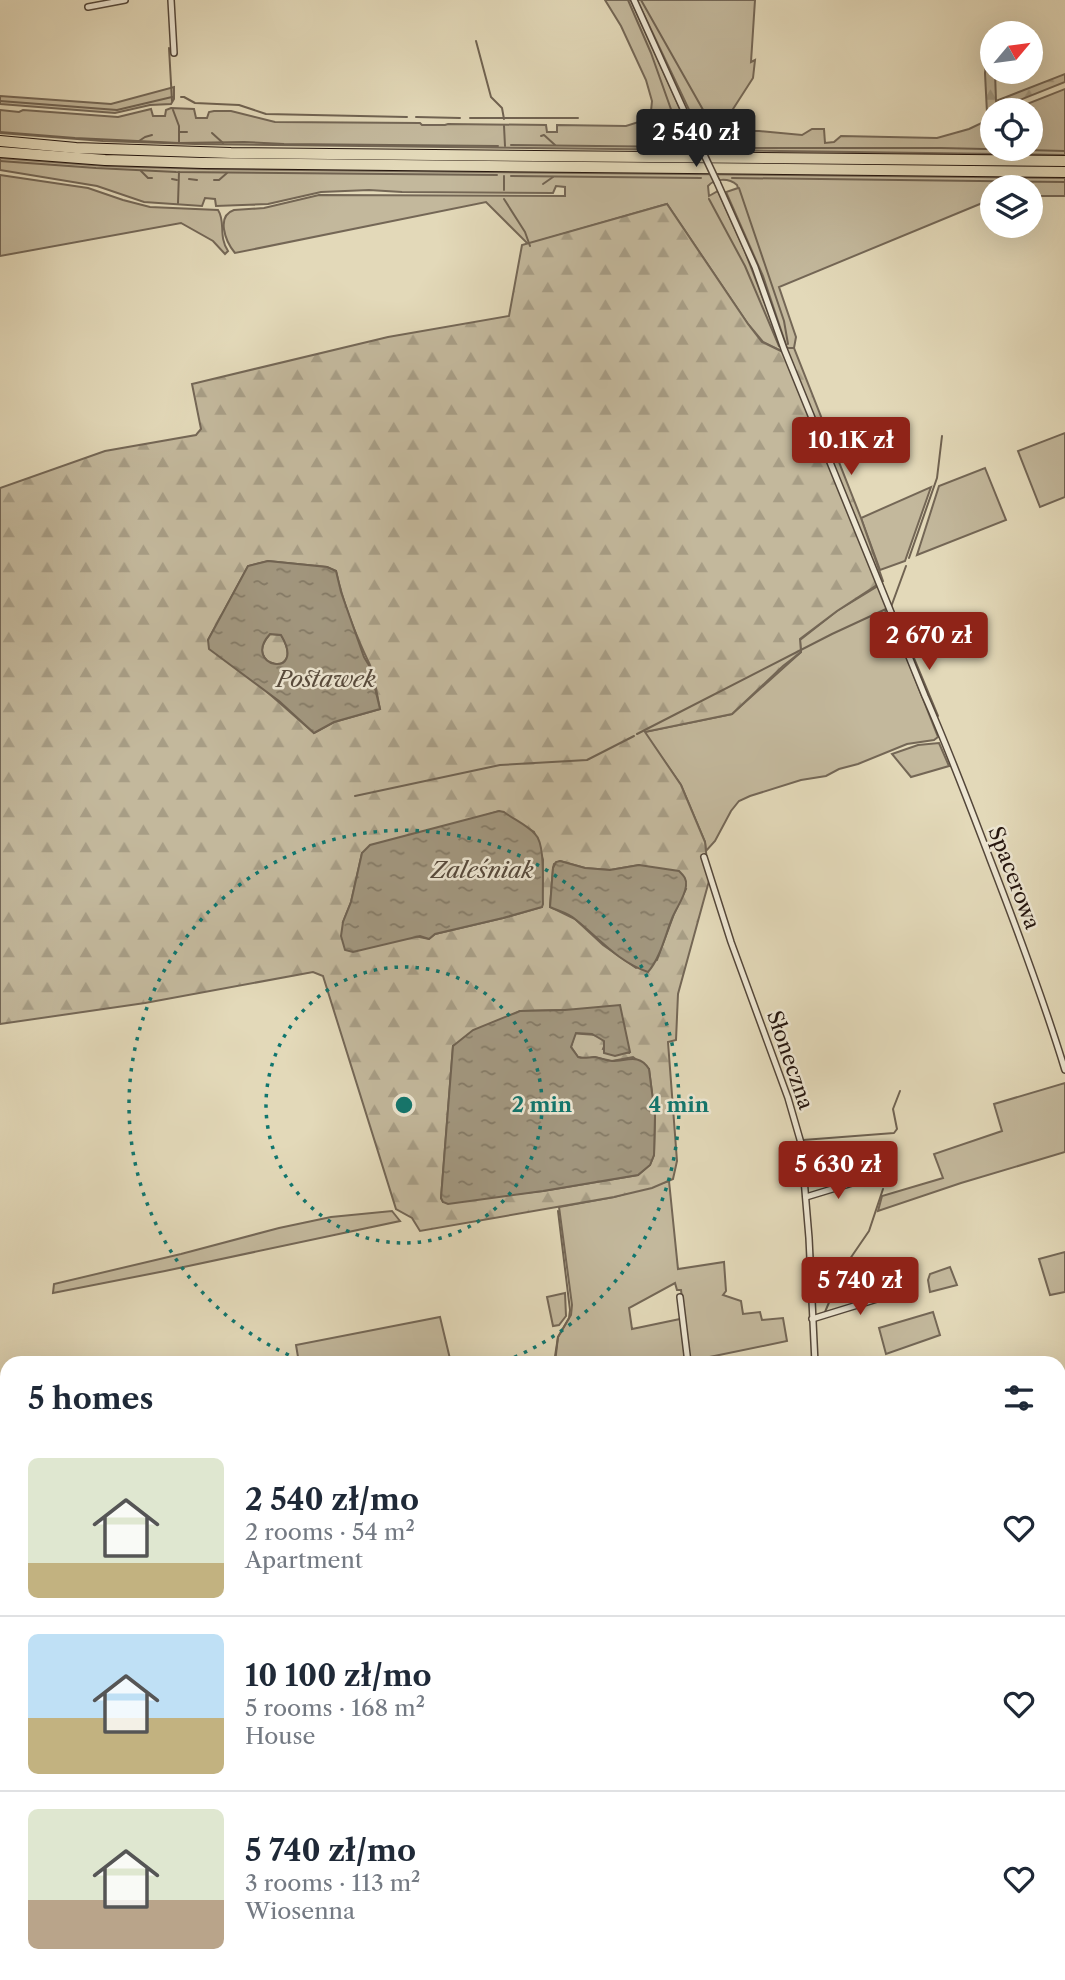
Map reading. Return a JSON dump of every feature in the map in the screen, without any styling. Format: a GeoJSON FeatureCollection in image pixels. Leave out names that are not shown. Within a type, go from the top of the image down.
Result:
{"type":"FeatureCollection","features":[{"type":"Feature","properties":{"kind":"highway"},"geometry":{"type":"LineString","coordinates":[[0,141],[76,148],[231,153],[1065,161]]}},
{"type":"Feature","properties":{"kind":"highway"},"geometry":{"type":"LineString","coordinates":[[0,152],[193,163],[1065,172]]}},
{"type":"Feature","properties":{"kind":"street"},"geometry":{"type":"LineString","coordinates":[[88,7],[125,0]]}},
{"type":"Feature","properties":{"kind":"street"},"geometry":{"type":"LineString","coordinates":[[171,0],[174,52]]}},
{"type":"Feature","properties":{"kind":"street","name":"Spacerowa"},"geometry":{"type":"LineString","coordinates":[[634,0],[755,267],[790,363],[943,738],[1022,943],[1065,1070]]}},
{"type":"Feature","properties":{"kind":"street","name":"Słoneczna"},"geometry":{"type":"LineString","coordinates":[[704,857],[731,942],[788,1098],[801,1143],[815,1356]]}},
{"type":"Feature","properties":{"kind":"street"},"geometry":{"type":"LineString","coordinates":[[806,1197],[862,1180]]}},
{"type":"Feature","properties":{"kind":"street"},"geometry":{"type":"LineString","coordinates":[[812,1319],[903,1291]]}},
{"type":"Feature","properties":{"kind":"street"},"geometry":{"type":"LineString","coordinates":[[681,1297],[687,1356]]}},
{"type":"Feature","properties":{"kind":"green space"},"geometry":{"type":"Polygon","coordinates":[[[605,0],[631,0],[692,135],[682,138],[688,145],[696,145],[699,150],[195,144],[103,141],[0,133],[0,110],[118,117],[151,109],[153,116],[165,116],[166,110],[171,108],[194,109],[196,118],[207,118],[209,112],[214,111],[231,111],[275,122],[546,125],[547,132],[557,132],[557,125],[626,126],[642,121],[651,111],[652,101],[646,80],[621,26],[605,0]]]}},
{"type":"Feature","properties":{"kind":"green space"},"geometry":{"type":"Polygon","coordinates":[[[637,0],[755,0],[751,62],[755,60],[753,78],[724,123],[723,131],[802,135],[812,129],[824,129],[825,143],[834,142],[841,136],[937,138],[980,124],[980,154],[709,150],[706,145],[713,139],[712,130],[701,135],[637,0]]]}},
{"type":"Feature","properties":{"kind":"green space"},"geometry":{"type":"Polygon","coordinates":[[[1065,74],[1065,82],[1025,98],[1004,98],[1065,74]]]}},
{"type":"Feature","properties":{"kind":"green space"},"geometry":{"type":"Polygon","coordinates":[[[986,84],[995,84],[996,98],[986,98],[986,84]]]}},
{"type":"Feature","properties":{"kind":"green space"},"geometry":{"type":"Polygon","coordinates":[[[174,87],[171,104],[150,105],[115,113],[0,104],[0,96],[111,104],[174,87]]]}},
{"type":"Feature","properties":{"kind":"green space"},"geometry":{"type":"Polygon","coordinates":[[[1065,89],[1065,155],[1043,155],[1042,98],[1065,89]]]}},
{"type":"Feature","properties":{"kind":"green space"},"geometry":{"type":"Polygon","coordinates":[[[0,158],[107,166],[209,169],[980,177],[980,204],[779,287],[796,337],[794,348],[787,348],[763,276],[726,192],[738,188],[737,185],[726,180],[714,181],[708,186],[709,196],[718,191],[744,249],[781,351],[763,342],[748,324],[667,204],[528,244],[486,202],[235,253],[224,229],[225,218],[234,210],[264,208],[319,195],[565,196],[565,187],[556,186],[553,193],[369,190],[321,192],[268,204],[216,206],[215,199],[205,198],[202,206],[144,202],[97,186],[0,170],[0,158]]]}},
{"type":"Feature","properties":{"kind":"green space"},"geometry":{"type":"Polygon","coordinates":[[[0,175],[88,188],[150,207],[218,210],[222,219],[223,240],[228,251],[225,254],[213,241],[181,223],[0,256],[0,175]]]}},
{"type":"Feature","properties":{"kind":"green space"},"geometry":{"type":"Polygon","coordinates":[[[1043,178],[1065,178],[1065,196],[1043,196],[1043,178]]]}},
{"type":"Feature","properties":{"kind":"green space"},"geometry":{"type":"Polygon","coordinates":[[[667,204],[762,342],[781,351],[782,348],[794,348],[883,581],[800,639],[801,652],[732,714],[645,732],[681,785],[705,842],[709,881],[678,994],[676,1040],[668,1042],[677,1161],[673,1179],[652,1188],[614,1197],[420,1231],[412,1218],[396,1209],[323,976],[313,972],[145,1003],[0,1024],[0,488],[105,451],[196,435],[201,429],[192,384],[388,337],[509,316],[522,245],[667,204]],[[268,561],[248,566],[208,640],[314,733],[334,722],[380,709],[372,670],[350,619],[336,571],[327,567],[268,561]],[[499,811],[362,853],[351,902],[343,922],[429,939],[435,934],[542,907],[543,860],[534,832],[499,811]],[[560,861],[554,864],[550,907],[575,919],[603,945],[636,968],[657,960],[686,889],[639,865],[610,870],[585,868],[560,861]],[[565,1010],[520,1011],[453,1046],[441,1198],[443,1202],[543,1191],[638,1175],[650,1165],[654,1155],[655,1116],[649,1069],[633,1057],[612,1061],[578,1057],[571,1047],[576,1033],[600,1037],[605,1044],[603,1049],[630,1053],[565,1010]]]}},
{"type":"Feature","properties":{"kind":"green space"},"geometry":{"type":"Polygon","coordinates":[[[1065,433],[1065,497],[1040,507],[1018,451],[1065,433]]]}},
{"type":"Feature","properties":{"kind":"green space"},"geometry":{"type":"Polygon","coordinates":[[[985,468],[1006,520],[917,555],[939,486],[985,468]]]}},
{"type":"Feature","properties":{"kind":"green space"},"geometry":{"type":"Polygon","coordinates":[[[931,487],[905,561],[880,570],[861,518],[931,487]]]}},
{"type":"Feature","properties":{"kind":"green space"},"geometry":{"type":"Polygon","coordinates":[[[878,586],[888,609],[885,610],[887,617],[891,618],[938,737],[907,744],[826,776],[801,780],[739,801],[706,851],[705,842],[681,785],[644,732],[732,714],[801,652],[800,640],[837,611],[878,586]]]}},
{"type":"Feature","properties":{"kind":"green space"},"geometry":{"type":"Polygon","coordinates":[[[270,634],[281,635],[287,649],[286,658],[281,663],[267,661],[263,654],[263,645],[270,634]]]}},
{"type":"Feature","properties":{"kind":"green space"},"geometry":{"type":"Polygon","coordinates":[[[939,743],[949,766],[911,777],[892,754],[918,745],[939,743]]]}},
{"type":"Feature","properties":{"kind":"green space"},"geometry":{"type":"Polygon","coordinates":[[[1065,1083],[1065,1152],[878,1211],[882,1196],[943,1178],[934,1154],[1002,1131],[994,1104],[1065,1083]]]}},
{"type":"Feature","properties":{"kind":"green space"},"geometry":{"type":"Polygon","coordinates":[[[669,1181],[678,1269],[724,1262],[726,1291],[723,1295],[741,1301],[743,1314],[760,1312],[762,1320],[783,1318],[787,1341],[714,1356],[689,1356],[681,1290],[677,1290],[675,1283],[629,1308],[632,1329],[680,1319],[685,1356],[556,1356],[558,1337],[571,1315],[572,1305],[559,1207],[614,1197],[669,1181]]]}},
{"type":"Feature","properties":{"kind":"green space"},"geometry":{"type":"Polygon","coordinates":[[[392,1211],[400,1221],[53,1293],[54,1284],[279,1228],[331,1217],[392,1211]]]}},
{"type":"Feature","properties":{"kind":"green space"},"geometry":{"type":"Polygon","coordinates":[[[1065,1252],[1065,1292],[1050,1295],[1039,1259],[1065,1252]]]}},
{"type":"Feature","properties":{"kind":"green space"},"geometry":{"type":"Polygon","coordinates":[[[950,1267],[957,1285],[930,1292],[930,1274],[950,1267]]]}},
{"type":"Feature","properties":{"kind":"green space"},"geometry":{"type":"Polygon","coordinates":[[[565,1293],[566,1316],[559,1325],[553,1326],[547,1297],[565,1293]]]}},
{"type":"Feature","properties":{"kind":"green space"},"geometry":{"type":"Polygon","coordinates":[[[933,1312],[940,1335],[886,1354],[879,1328],[933,1312]]]}},
{"type":"Feature","properties":{"kind":"green space"},"geometry":{"type":"Polygon","coordinates":[[[440,1317],[449,1356],[298,1356],[296,1345],[440,1317]]]}},
{"type":"Feature","properties":{"kind":"water","name":"Postawek"},"geometry":{"type":"Polygon","coordinates":[[[268,561],[327,567],[336,571],[364,657],[370,667],[380,709],[334,722],[314,733],[279,701],[209,649],[208,640],[248,566],[268,561]],[[270,634],[263,645],[263,654],[267,661],[274,664],[281,663],[286,658],[287,649],[281,635],[270,634]]]}},
{"type":"Feature","properties":{"kind":"water","name":"Zaleśniak"},"geometry":{"type":"Polygon","coordinates":[[[499,811],[528,828],[538,839],[543,866],[542,907],[435,934],[429,939],[420,936],[353,952],[345,950],[341,936],[343,922],[351,902],[362,853],[370,845],[499,811]]]}},
{"type":"Feature","properties":{"kind":"water"},"geometry":{"type":"Polygon","coordinates":[[[556,862],[585,868],[610,870],[639,865],[679,871],[684,876],[684,894],[660,953],[648,972],[618,956],[572,917],[550,907],[553,868],[556,862]]]}},
{"type":"Feature","properties":{"kind":"water"},"geometry":{"type":"Polygon","coordinates":[[[620,1005],[630,1052],[615,1056],[604,1053],[604,1041],[592,1034],[576,1033],[571,1047],[578,1057],[612,1061],[637,1059],[649,1069],[655,1116],[654,1155],[650,1165],[638,1175],[543,1191],[448,1204],[443,1202],[441,1198],[453,1046],[473,1030],[520,1011],[620,1005]]]}},
{"type":"Feature","properties":{"kind":"waterway"},"geometry":{"type":"LineString","coordinates":[[628,0],[651,53],[678,129],[681,146]]}},
{"type":"Feature","properties":{"kind":"waterway"},"geometry":{"type":"LineString","coordinates":[[641,0],[715,131],[718,147]]}},
{"type":"Feature","properties":{"kind":"waterway"},"geometry":{"type":"LineString","coordinates":[[476,41],[491,97],[502,108],[504,119]]}},
{"type":"Feature","properties":{"kind":"waterway"},"geometry":{"type":"LineString","coordinates":[[169,48],[172,101]]}},
{"type":"Feature","properties":{"kind":"waterway"},"geometry":{"type":"LineString","coordinates":[[0,101],[117,110],[172,97]]}},
{"type":"Feature","properties":{"kind":"waterway"},"geometry":{"type":"LineString","coordinates":[[181,97],[195,103],[239,105],[266,114],[407,117]]}},
{"type":"Feature","properties":{"kind":"waterway"},"geometry":{"type":"LineString","coordinates":[[173,110],[179,126],[179,142]]}},
{"type":"Feature","properties":{"kind":"waterway"},"geometry":{"type":"LineString","coordinates":[[416,117],[460,118]]}},
{"type":"Feature","properties":{"kind":"waterway"},"geometry":{"type":"LineString","coordinates":[[470,118],[504,118]]}},
{"type":"Feature","properties":{"kind":"waterway"},"geometry":{"type":"LineString","coordinates":[[505,118],[578,118]]}},
{"type":"Feature","properties":{"kind":"waterway"},"geometry":{"type":"LineString","coordinates":[[504,126],[505,146]]}},
{"type":"Feature","properties":{"kind":"waterway"},"geometry":{"type":"LineString","coordinates":[[0,132],[179,143],[498,146]]}},
{"type":"Feature","properties":{"kind":"waterway"},"geometry":{"type":"LineString","coordinates":[[180,132],[187,132]]}},
{"type":"Feature","properties":{"kind":"waterway"},"geometry":{"type":"LineString","coordinates":[[212,133],[223,143]]}},
{"type":"Feature","properties":{"kind":"waterway"},"geometry":{"type":"LineString","coordinates":[[139,141],[152,135]]}},
{"type":"Feature","properties":{"kind":"waterway"},"geometry":{"type":"LineString","coordinates":[[541,136],[544,135],[555,145]]}},
{"type":"Feature","properties":{"kind":"waterway"},"geometry":{"type":"LineString","coordinates":[[511,145],[684,147]]}},
{"type":"Feature","properties":{"kind":"waterway"},"geometry":{"type":"LineString","coordinates":[[710,148],[1065,151]]}},
{"type":"Feature","properties":{"kind":"waterway"},"geometry":{"type":"LineString","coordinates":[[0,161],[176,172],[497,175]]}},
{"type":"Feature","properties":{"kind":"waterway"},"geometry":{"type":"LineString","coordinates":[[141,171],[148,178],[152,178]]}},
{"type":"Feature","properties":{"kind":"waterway"},"geometry":{"type":"LineString","coordinates":[[178,203],[179,172]]}},
{"type":"Feature","properties":{"kind":"waterway"},"geometry":{"type":"LineString","coordinates":[[214,180],[219,180],[227,173]]}},
{"type":"Feature","properties":{"kind":"waterway"},"geometry":{"type":"LineString","coordinates":[[504,176],[504,190]]}},
{"type":"Feature","properties":{"kind":"waterway"},"geometry":{"type":"LineString","coordinates":[[511,176],[701,178]]}},
{"type":"Feature","properties":{"kind":"waterway"},"geometry":{"type":"LineString","coordinates":[[543,184],[553,177]]}},
{"type":"Feature","properties":{"kind":"waterway"},"geometry":{"type":"LineString","coordinates":[[732,178],[1065,182]]}},
{"type":"Feature","properties":{"kind":"waterway"},"geometry":{"type":"LineString","coordinates":[[172,179],[177,180]]}},
{"type":"Feature","properties":{"kind":"waterway"},"geometry":{"type":"LineString","coordinates":[[189,179],[197,180]]}},
{"type":"Feature","properties":{"kind":"waterway"},"geometry":{"type":"LineString","coordinates":[[739,188],[784,321],[788,344]]}},
{"type":"Feature","properties":{"kind":"waterway"},"geometry":{"type":"LineString","coordinates":[[504,199],[525,232],[530,246]]}},
{"type":"Feature","properties":{"kind":"waterway"},"geometry":{"type":"LineString","coordinates":[[709,199],[745,266],[779,346]]}},
{"type":"Feature","properties":{"kind":"waterway"},"geometry":{"type":"LineString","coordinates":[[909,558],[937,478],[942,436]]}},
{"type":"Feature","properties":{"kind":"waterway"},"geometry":{"type":"LineString","coordinates":[[891,607],[906,566]]}},
{"type":"Feature","properties":{"kind":"waterway"},"geometry":{"type":"LineString","coordinates":[[637,734],[886,609]]}},
{"type":"Feature","properties":{"kind":"waterway"},"geometry":{"type":"LineString","coordinates":[[896,615],[938,716]]}},
{"type":"Feature","properties":{"kind":"waterway"},"geometry":{"type":"LineString","coordinates":[[355,796],[500,765],[587,760],[634,736]]}},
{"type":"Feature","properties":{"kind":"waterway"},"geometry":{"type":"LineString","coordinates":[[803,1140],[894,1133],[897,1129],[893,1109],[900,1091]]}},
{"type":"Feature","properties":{"kind":"waterway"},"geometry":{"type":"LineString","coordinates":[[825,1312],[843,1269],[869,1231],[883,1189]]}},
{"type":"Feature","properties":{"kind":"waterway"},"geometry":{"type":"LineString","coordinates":[[555,1356],[558,1337],[569,1318],[570,1310],[558,1211]]}}]}
